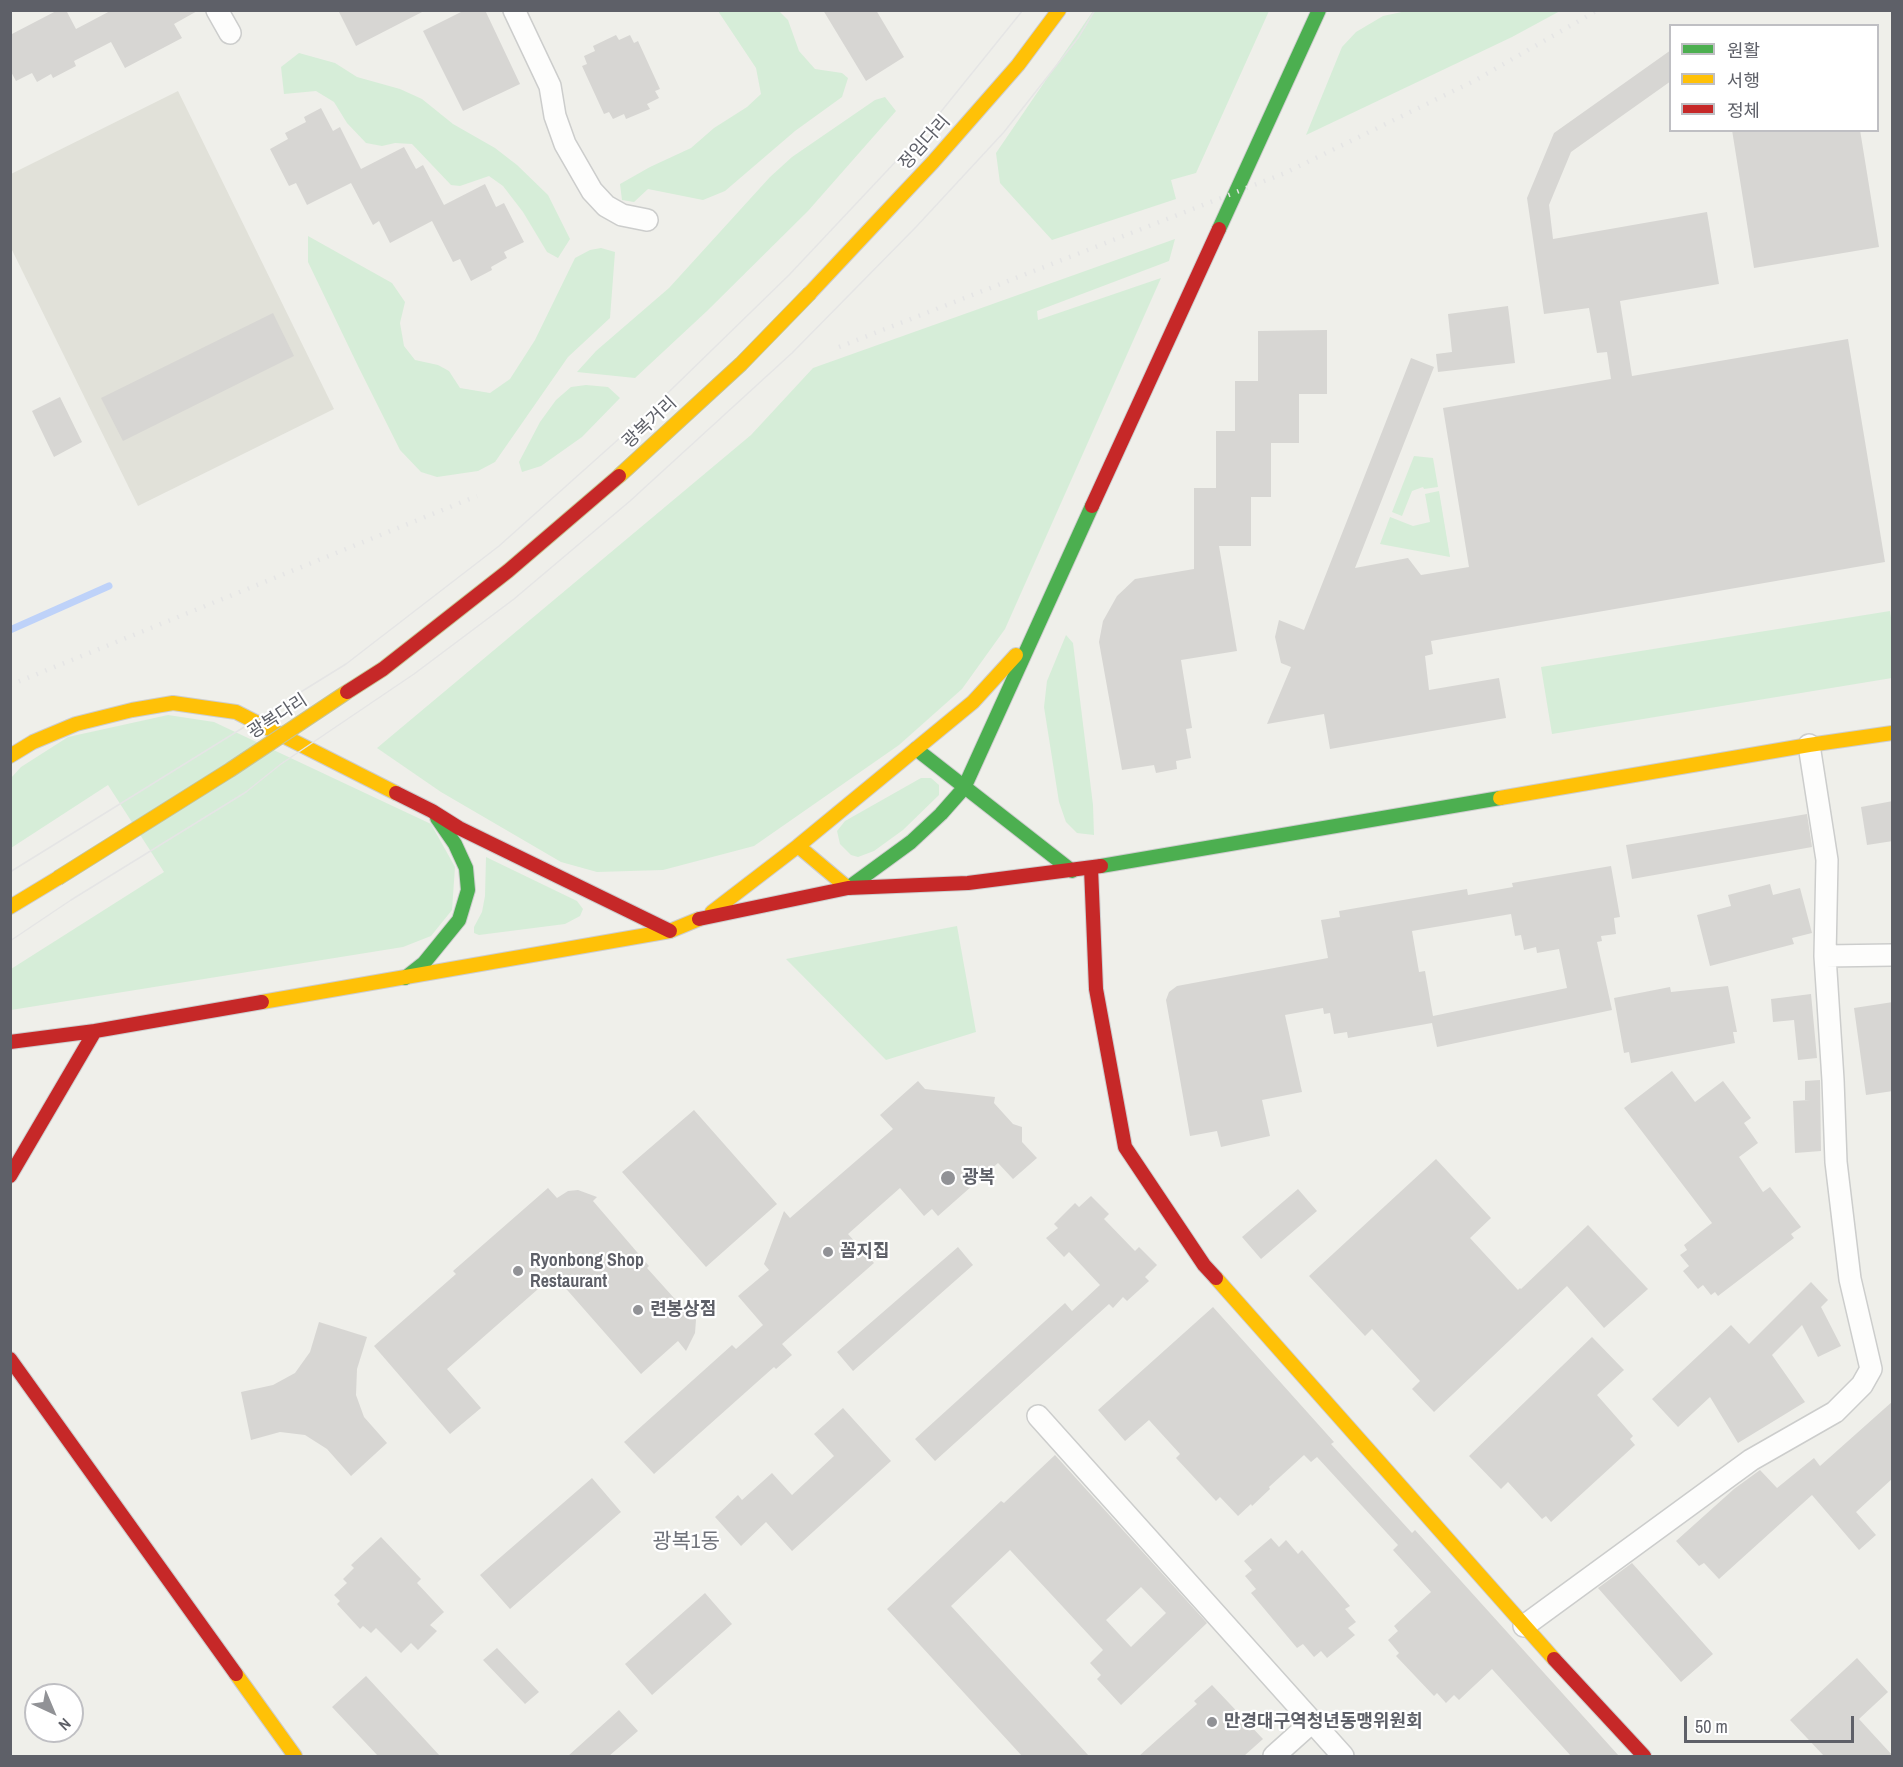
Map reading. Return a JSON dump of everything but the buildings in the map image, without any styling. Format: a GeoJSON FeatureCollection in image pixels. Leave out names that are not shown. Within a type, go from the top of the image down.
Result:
{"type":"FeatureCollection","features":[{"type":"Feature","properties":{"kind":"main road","name":"정임다리"},"geometry":{"type":"LineString","coordinates":[[810,293],[956,136],[1018,65],[1059,10]]}},
{"type":"Feature","properties":{"kind":"main road"},"geometry":{"type":"LineString","coordinates":[[848,888],[911,842],[964,788],[1319,10]]}},
{"type":"Feature","properties":{"kind":"main road","name":"광복거리"},"geometry":{"type":"LineString","coordinates":[[508,571],[611,483],[741,364],[810,293]]}},
{"type":"Feature","properties":{"kind":"main road","name":"광복다리"},"geometry":{"type":"LineString","coordinates":[[10,907],[230,770],[383,669],[508,571]]}},
{"type":"Feature","properties":{"kind":"main road"},"geometry":{"type":"LineString","coordinates":[[705,917],[798,846],[973,702],[1036,633]]}},
{"type":"Feature","properties":{"kind":"main road"},"geometry":{"type":"LineString","coordinates":[[10,756],[33,742],[76,724],[132,710],[173,703],[237,712],[432,811],[459,828],[670,931]]}},
{"type":"Feature","properties":{"kind":"main road"},"geometry":{"type":"LineString","coordinates":[[10,1042],[95,1031],[670,931],[705,917],[848,888],[968,883],[1072,871],[1809,745],[1893,734]]}},
{"type":"Feature","properties":{"kind":"main road"},"geometry":{"type":"LineString","coordinates":[[916,749],[1072,871]]}},
{"type":"Feature","properties":{"kind":"main road"},"geometry":{"type":"LineString","coordinates":[[405,978],[424,963],[459,920],[468,890],[466,868],[459,852],[432,811]]}},
{"type":"Feature","properties":{"kind":"main road"},"geometry":{"type":"LineString","coordinates":[[798,846],[848,888]]}},
{"type":"Feature","properties":{"kind":"main road"},"geometry":{"type":"LineString","coordinates":[[1091,867],[1095,989],[1125,1148],[1204,1265],[1524,1626],[1644,1756]]}},
{"type":"Feature","properties":{"kind":"main road"},"geometry":{"type":"LineString","coordinates":[[10,1176],[95,1031]]}},
{"type":"Feature","properties":{"kind":"main road"},"geometry":{"type":"LineString","coordinates":[[10,1359],[295,1756]]}},
{"type":"Feature","properties":{"kind":"street"},"geometry":{"type":"LineString","coordinates":[[217,10],[230,33]]}},
{"type":"Feature","properties":{"kind":"street"},"geometry":{"type":"LineString","coordinates":[[514,10],[550,86],[555,116],[565,144],[592,191],[606,206],[622,215],[647,220]]}},
{"type":"Feature","properties":{"kind":"street"},"geometry":{"type":"LineString","coordinates":[[1524,1626],[1751,1460],[1835,1412],[1862,1385],[1871,1369],[1850,1279],[1836,1162],[1825,956],[1827,860],[1809,745]]}},
{"type":"Feature","properties":{"kind":"street"},"geometry":{"type":"LineString","coordinates":[[1825,956],[1893,955]]}},
{"type":"Feature","properties":{"kind":"street"},"geometry":{"type":"LineString","coordinates":[[1038,1416],[1343,1756]]}},
{"type":"Feature","properties":{"kind":"street"},"geometry":{"type":"LineString","coordinates":[[1274,1756],[1312,1722]]}},
{"type":"Feature","properties":{"kind":"shaded area"},"geometry":{"type":"Polygon","coordinates":[[[178,91],[334,409],[138,506],[11,248],[11,174],[178,91]]]}},
{"type":"Feature","properties":{"kind":"green space"},"geometry":{"type":"Polygon","coordinates":[[[1411,10],[1560,11],[1512,37],[1306,135],[1342,47],[1356,32],[1383,16],[1411,10]]]}},
{"type":"Feature","properties":{"kind":"green space"},"geometry":{"type":"Polygon","coordinates":[[[718,11],[779,11],[788,20],[799,51],[815,69],[842,73],[848,78],[842,97],[795,131],[725,191],[703,200],[648,189],[634,202],[622,200],[620,184],[691,148],[761,94],[756,68],[718,11]]]}},
{"type":"Feature","properties":{"kind":"green space"},"geometry":{"type":"Polygon","coordinates":[[[1093,11],[1269,11],[1196,173],[1171,180],[1176,199],[1052,240],[1000,183],[996,153],[1093,11]]]}},
{"type":"Feature","properties":{"kind":"green space"},"geometry":{"type":"Polygon","coordinates":[[[299,53],[335,63],[357,77],[400,89],[422,99],[453,124],[495,148],[517,165],[548,195],[570,239],[558,258],[547,252],[523,212],[503,186],[489,176],[460,186],[451,185],[412,144],[395,143],[382,146],[366,143],[347,123],[334,102],[316,91],[284,94],[281,67],[299,53]]]}},
{"type":"Feature","properties":{"kind":"green space"},"geometry":{"type":"Polygon","coordinates":[[[885,97],[896,111],[808,211],[707,311],[635,378],[577,372],[596,351],[669,288],[770,177],[792,157],[875,100],[885,97]]]}},
{"type":"Feature","properties":{"kind":"green space"},"geometry":{"type":"Polygon","coordinates":[[[308,236],[392,283],[405,302],[400,323],[404,346],[415,360],[438,365],[449,371],[460,388],[490,393],[510,379],[535,340],[575,258],[590,250],[601,248],[615,252],[610,318],[568,357],[495,462],[478,471],[437,477],[421,472],[400,450],[308,262],[308,236]]]}},
{"type":"Feature","properties":{"kind":"green space"},"geometry":{"type":"Polygon","coordinates":[[[1175,239],[1169,261],[1037,311],[1038,320],[1161,278],[1005,629],[962,689],[899,745],[754,846],[663,870],[597,872],[561,862],[441,792],[377,748],[751,435],[813,368],[1175,239]]]}},
{"type":"Feature","properties":{"kind":"green space"},"geometry":{"type":"Polygon","coordinates":[[[586,385],[608,387],[620,398],[582,437],[541,466],[522,472],[519,462],[540,422],[556,400],[571,387],[586,385]]]}},
{"type":"Feature","properties":{"kind":"green space"},"geometry":{"type":"Polygon","coordinates":[[[1414,456],[1433,458],[1438,487],[1424,489],[1423,487],[1412,491],[1402,516],[1392,512],[1414,456]]]}},
{"type":"Feature","properties":{"kind":"green space"},"geometry":{"type":"Polygon","coordinates":[[[1439,491],[1450,557],[1380,544],[1390,517],[1413,526],[1430,522],[1425,494],[1439,491]]]}},
{"type":"Feature","properties":{"kind":"green space"},"geometry":{"type":"Polygon","coordinates":[[[1890,611],[1892,678],[1552,734],[1541,667],[1890,611]]]}},
{"type":"Feature","properties":{"kind":"green space"},"geometry":{"type":"Polygon","coordinates":[[[1066,635],[1073,643],[1093,805],[1094,835],[1077,833],[1066,822],[1059,802],[1044,707],[1047,681],[1066,635]]]}},
{"type":"Feature","properties":{"kind":"green space"},"geometry":{"type":"Polygon","coordinates":[[[168,715],[214,722],[431,824],[455,867],[452,910],[431,936],[403,947],[11,1010],[11,969],[164,872],[108,785],[11,848],[11,778],[21,767],[68,737],[168,715]]]}},
{"type":"Feature","properties":{"kind":"green space"},"geometry":{"type":"Polygon","coordinates":[[[921,778],[931,778],[939,785],[939,795],[903,830],[874,851],[858,857],[851,855],[840,844],[837,831],[845,821],[921,778]]]}},
{"type":"Feature","properties":{"kind":"green space"},"geometry":{"type":"Polygon","coordinates":[[[486,857],[577,901],[583,909],[580,916],[565,924],[479,935],[474,933],[485,896],[486,857]]]}},
{"type":"Feature","properties":{"kind":"green space"},"geometry":{"type":"Polygon","coordinates":[[[957,926],[976,1032],[886,1060],[786,959],[957,926]]]}},
{"type":"Feature","properties":{"kind":"waterway"},"geometry":{"type":"LineString","coordinates":[[10,630],[109,586]]}},
{"type":"Feature","properties":{"kind":"tram line"},"geometry":{"type":"LineString","coordinates":[[10,872],[346,664],[499,546],[640,420],[789,275],[931,124],[1023,10]]}},
{"type":"Feature","properties":{"kind":"tram line"},"geometry":{"type":"LineString","coordinates":[[10,941],[71,900],[246,792],[281,764],[414,674],[514,599],[630,501],[792,353],[916,227],[1004,132],[1078,38],[1095,10]]}},
{"type":"Feature","properties":{"kind":"railway"},"geometry":{"type":"LineString","coordinates":[[839,347],[1285,173],[1474,81],[1598,10]]}},
{"type":"Feature","properties":{"kind":"railway"},"geometry":{"type":"LineString","coordinates":[[10,685],[477,496]]}},
{"type":"Feature","properties":{"kind":"traffic: fast"},"geometry":{"type":"LineString","coordinates":[[1219,229],[1319,10]]}},
{"type":"Feature","properties":{"kind":"traffic: fast"},"geometry":{"type":"LineString","coordinates":[[848,888],[911,842],[964,788],[1092,506]]}},
{"type":"Feature","properties":{"kind":"traffic: fast"},"geometry":{"type":"LineString","coordinates":[[916,749],[1072,871]]}},
{"type":"Feature","properties":{"kind":"traffic: fast"},"geometry":{"type":"LineString","coordinates":[[1101,866],[1500,798]]}},
{"type":"Feature","properties":{"kind":"traffic: fast"},"geometry":{"type":"LineString","coordinates":[[405,978],[424,963],[459,920],[468,890],[466,868],[455,844],[437,818]]}},
{"type":"Feature","properties":{"kind":"traffic: slow"},"geometry":{"type":"LineString","coordinates":[[810,293],[933,162],[1018,65],[1059,10]]}},
{"type":"Feature","properties":{"kind":"traffic: slow"},"geometry":{"type":"LineString","coordinates":[[619,476],[741,364],[810,293]]}},
{"type":"Feature","properties":{"kind":"traffic: slow"},"geometry":{"type":"LineString","coordinates":[[712,912],[798,846],[973,702],[1016,655]]}},
{"type":"Feature","properties":{"kind":"traffic: slow"},"geometry":{"type":"LineString","coordinates":[[58,878],[230,770],[347,692]]}},
{"type":"Feature","properties":{"kind":"traffic: slow"},"geometry":{"type":"LineString","coordinates":[[10,756],[33,742],[76,724],[132,710],[173,703],[236,712],[396,793]]}},
{"type":"Feature","properties":{"kind":"traffic: slow"},"geometry":{"type":"LineString","coordinates":[[1500,798],[1892,733]]}},
{"type":"Feature","properties":{"kind":"traffic: slow"},"geometry":{"type":"LineString","coordinates":[[798,846],[848,888]]}},
{"type":"Feature","properties":{"kind":"traffic: slow"},"geometry":{"type":"LineString","coordinates":[[10,907],[58,878]]}},
{"type":"Feature","properties":{"kind":"traffic: slow"},"geometry":{"type":"LineString","coordinates":[[262,1002],[670,931],[699,919]]}},
{"type":"Feature","properties":{"kind":"traffic: slow"},"geometry":{"type":"LineString","coordinates":[[1216,1278],[1554,1659]]}},
{"type":"Feature","properties":{"kind":"traffic: slow"},"geometry":{"type":"LineString","coordinates":[[236,1674],[295,1756]]}},
{"type":"Feature","properties":{"kind":"traffic: jam"},"geometry":{"type":"LineString","coordinates":[[1092,506],[1219,229]]}},
{"type":"Feature","properties":{"kind":"traffic: jam"},"geometry":{"type":"LineString","coordinates":[[347,692],[383,669],[508,571],[619,476]]}},
{"type":"Feature","properties":{"kind":"traffic: jam"},"geometry":{"type":"LineString","coordinates":[[396,793],[459,828],[670,931]]}},
{"type":"Feature","properties":{"kind":"traffic: jam"},"geometry":{"type":"LineString","coordinates":[[699,919],[848,888],[968,883],[1101,866]]}},
{"type":"Feature","properties":{"kind":"traffic: jam"},"geometry":{"type":"LineString","coordinates":[[1091,868],[1096,989],[1125,1147],[1204,1265],[1216,1278]]}},
{"type":"Feature","properties":{"kind":"traffic: jam"},"geometry":{"type":"LineString","coordinates":[[10,1176],[95,1031],[262,1002]]}},
{"type":"Feature","properties":{"kind":"traffic: jam"},"geometry":{"type":"LineString","coordinates":[[10,1042],[95,1031]]}},
{"type":"Feature","properties":{"kind":"traffic: jam"},"geometry":{"type":"LineString","coordinates":[[10,1359],[236,1674]]}},
{"type":"Feature","properties":{"kind":"traffic: jam"},"geometry":{"type":"LineString","coordinates":[[1554,1659],[1644,1756]]}},
{"type":"Feature","properties":{"kind":"place","name":"광복"},"geometry":{"type":"Point","coordinates":[948,1178]}},
{"type":"Feature","properties":{"kind":"place","name":"꼼지집"},"geometry":{"type":"Point","coordinates":[828,1252]}},
{"type":"Feature","properties":{"kind":"place","name":"Ryonbong Shop Restaurant"},"geometry":{"type":"Point","coordinates":[518,1271]}},
{"type":"Feature","properties":{"kind":"place","name":"련봉상점"},"geometry":{"type":"Point","coordinates":[638,1310]}},
{"type":"Feature","properties":{"kind":"place","name":"만경대구역청년동맹위원회"},"geometry":{"type":"Point","coordinates":[1212,1722]}},
{"type":"Feature","properties":{"kind":"district","name":"광복1동"},"geometry":{"type":"Point","coordinates":[686,1542]}}]}
